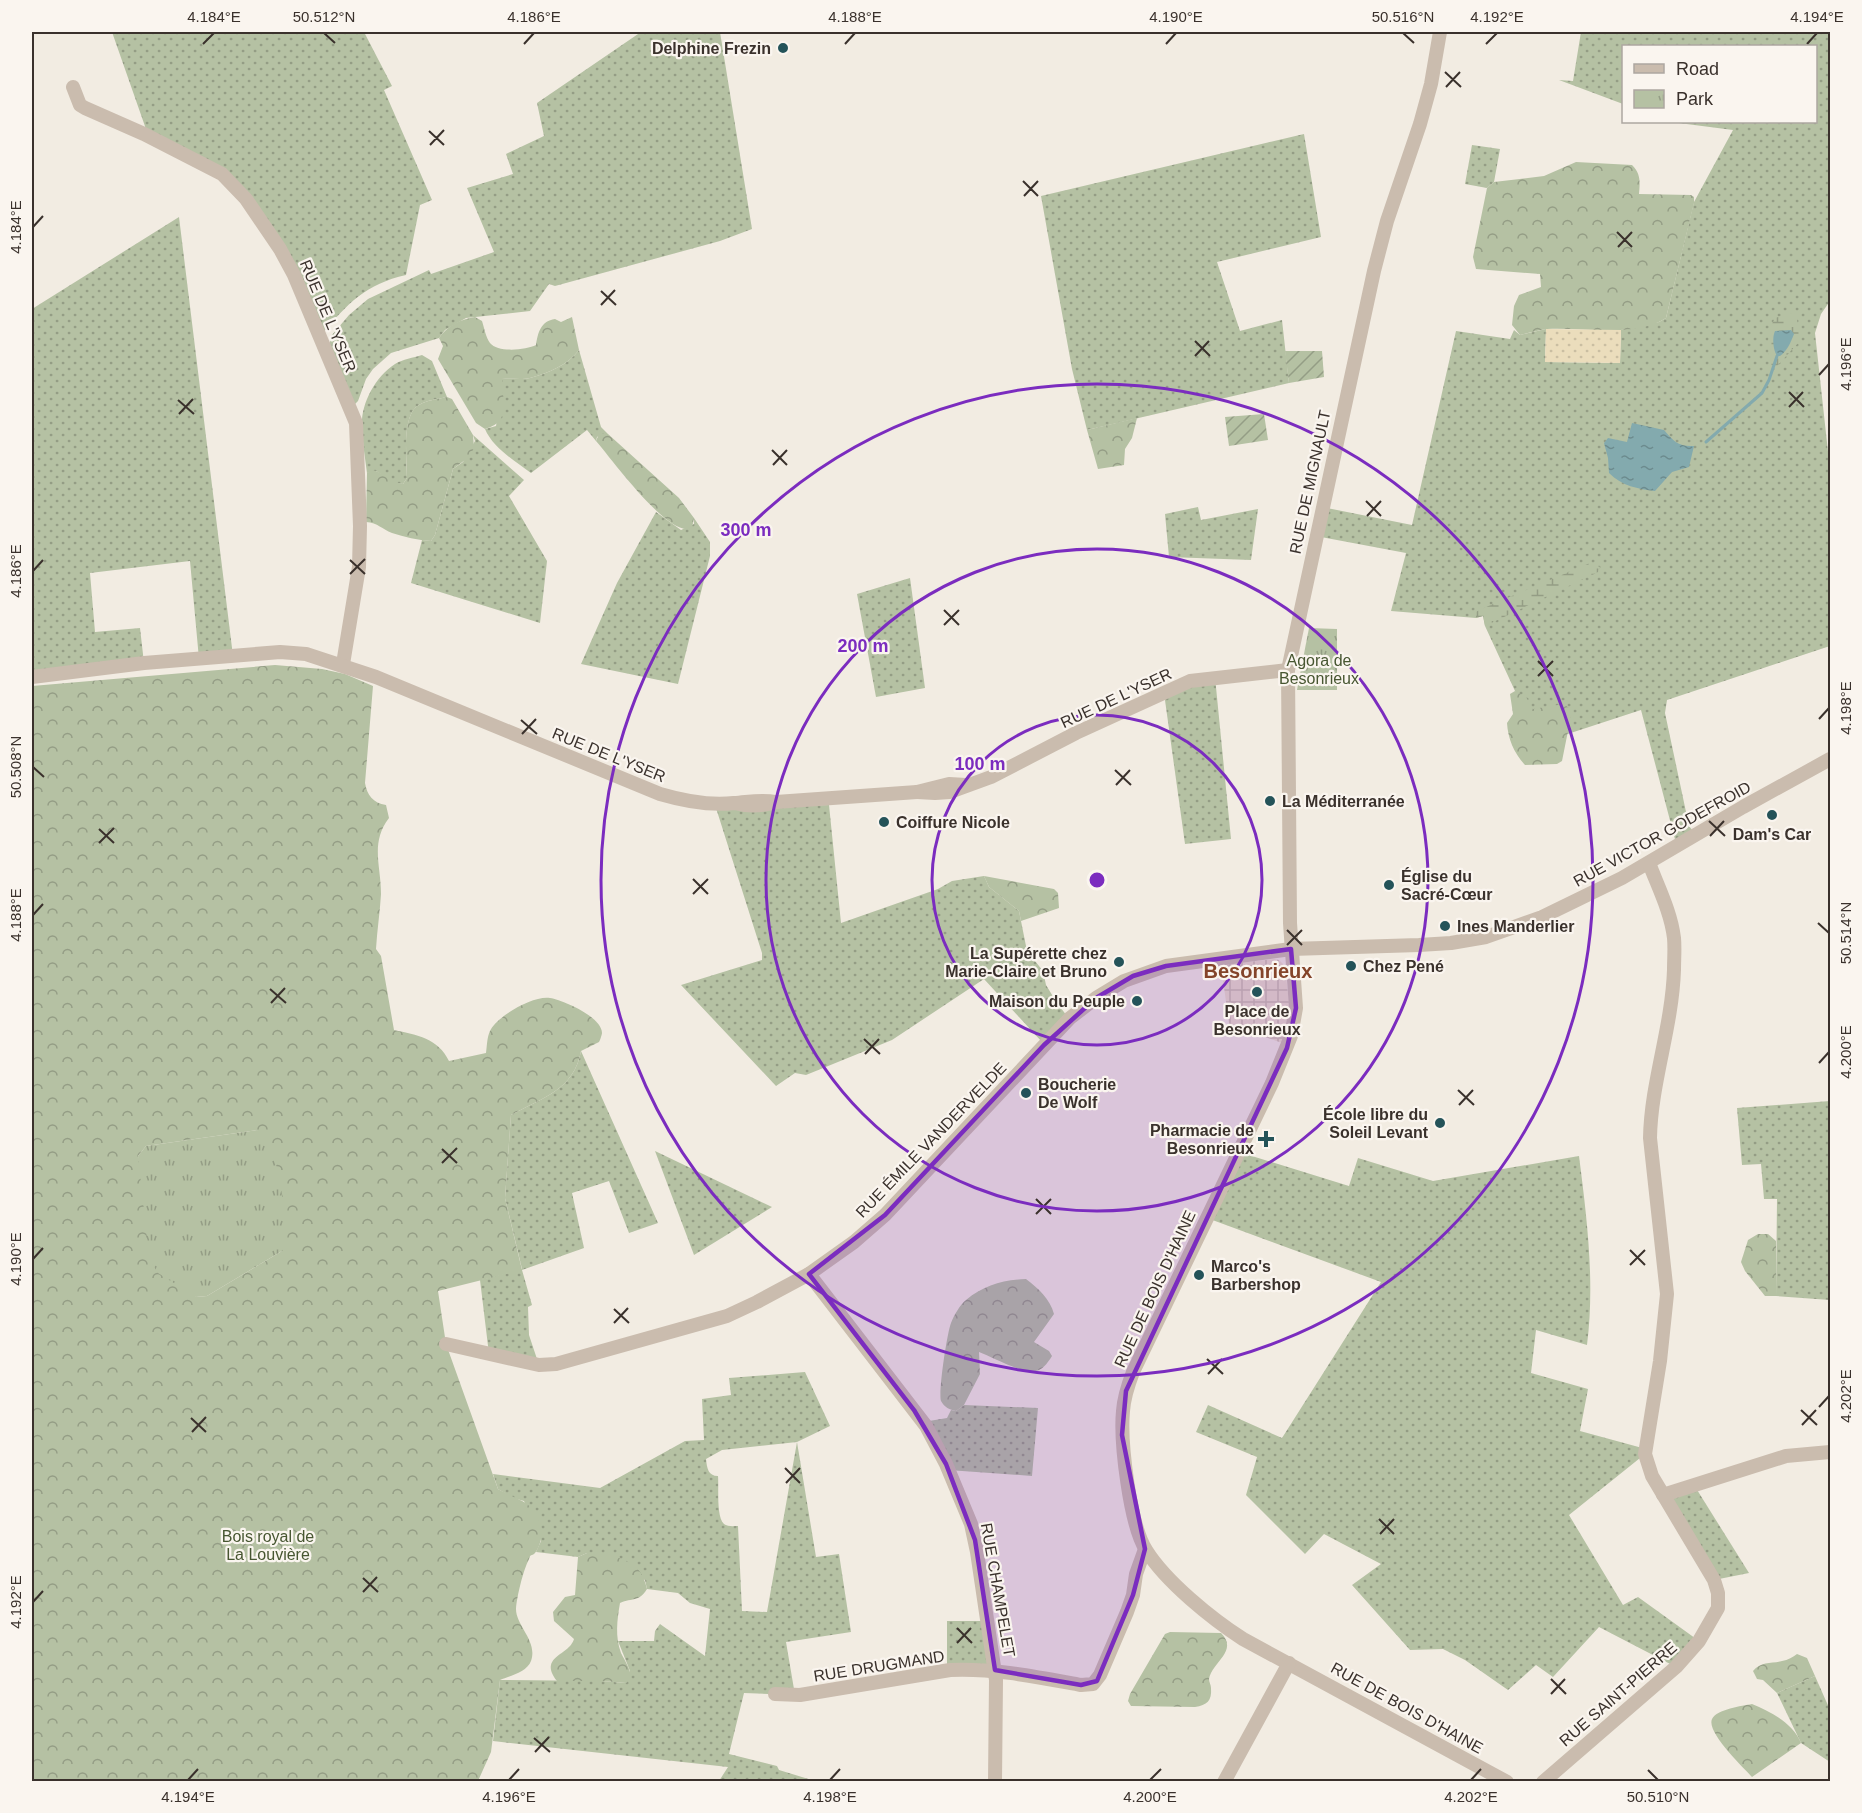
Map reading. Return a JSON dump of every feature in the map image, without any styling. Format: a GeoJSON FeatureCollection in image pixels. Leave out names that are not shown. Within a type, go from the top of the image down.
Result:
{"type":"FeatureCollection","features":[{"type":"Feature","properties":{"kind":"street","name":"RUE DE MIGNAULT"},"geometry":{"type":"LineString","coordinates":[[1291,949],[1288,670],[1374,271],[1390,212],[1420,124],[1431,84],[1440,32]]}},
{"type":"Feature","properties":{"kind":"street","name":"RUE DE L'YSER"},"geometry":{"type":"LineString","coordinates":[[73,87],[80,105],[85,108],[144,134],[222,174],[246,199],[280,249],[294,275],[356,423],[360,526],[359,567],[343,664]]}},
{"type":"Feature","properties":{"kind":"street","name":"RUE DE L'YSER"},"geometry":{"type":"LineString","coordinates":[[32,677],[144,663],[280,652],[306,654],[343,664],[660,794],[695,802],[764,806],[776,802],[917,792],[950,784],[966,786],[1004,772],[1076,733],[1190,681],[1288,670]]}},
{"type":"Feature","properties":{"kind":"street","name":"RUE VICTOR GODEFROID"},"geometry":{"type":"LineString","coordinates":[[1291,949],[1419,945],[1486,937],[1542,917],[1649,863],[1830,759]]}},
{"type":"Feature","properties":{"kind":"street","name":"RUE SAINT-PIERRE"},"geometry":{"type":"LineString","coordinates":[[1543,1782],[1676,1667],[1699,1641],[1715,1615],[1719,1601],[1717,1587],[1652,1476],[1645,1454],[1660,1361],[1667,1294],[1651,1113],[1668,1032],[1673,987],[1674,940],[1649,863]]}},
{"type":"Feature","properties":{"kind":"street","name":"RUE ÉMILE VANDERVELDE"},"geometry":{"type":"LineString","coordinates":[[446,1344],[539,1365],[562,1363],[727,1316],[757,1302],[809,1274],[854,1242],[885,1215],[1070,1018],[1095,998],[1124,981],[1160,968],[1291,949]]}},
{"type":"Feature","properties":{"kind":"street","name":"RUE DE BOIS D'HAINE"},"geometry":{"type":"LineString","coordinates":[[1291,949],[1296,1008],[1287,1048],[1126,1391],[1122,1435],[1137,1530],[1145,1550],[1154,1561],[1215,1620],[1243,1639],[1507,1782]]}},
{"type":"Feature","properties":{"kind":"street","name":"RUE CHAMPELET"},"geometry":{"type":"LineString","coordinates":[[809,1274],[931,1435],[971,1524],[995,1670],[995,1782]]}},
{"type":"Feature","properties":{"kind":"street"},"geometry":{"type":"LineString","coordinates":[[1663,1495],[1786,1456],[1830,1452]]}},
{"type":"Feature","properties":{"kind":"street","name":"RUE DRUGMAND"},"geometry":{"type":"LineString","coordinates":[[775,1694],[800,1695],[950,1670],[995,1670],[1081,1685],[1093,1684],[1134,1595],[1136,1574],[1145,1550]]}},
{"type":"Feature","properties":{"kind":"street"},"geometry":{"type":"LineString","coordinates":[[1224,1782],[1289,1663]]}},
{"type":"Feature","properties":{"kind":"highlighted area"},"geometry":{"type":"Polygon","coordinates":[[[1291,949],[1296,1008],[1287,1048],[1126,1391],[1122,1435],[1145,1549],[1133,1595],[1097,1681],[1081,1685],[995,1670],[975,1540],[946,1464],[914,1410],[809,1274],[885,1215],[1044,1045],[1096,998],[1133,976],[1166,966],[1291,949]]]}},
{"type":"Feature","properties":{"kind":"green space"},"geometry":{"type":"Polygon","coordinates":[[[112,32],[364,32],[392,86],[384,90],[432,200],[420,205],[406,275],[380,284],[359,296],[322,334],[249,195],[147,132],[112,32]]]}},
{"type":"Feature","properties":{"kind":"green space"},"geometry":{"type":"Polygon","coordinates":[[[641,32],[720,32],[752,229],[720,241],[555,286],[549,284],[530,311],[466,318],[445,330],[439,338],[391,353],[373,369],[366,379],[358,401],[353,406],[328,349],[332,335],[349,315],[368,299],[429,270],[431,274],[494,252],[467,188],[513,174],[506,154],[544,136],[537,103],[641,32]]]}},
{"type":"Feature","properties":{"kind":"green space"},"geometry":{"type":"Polygon","coordinates":[[[1581,32],[1830,32],[1830,301],[1821,314],[1815,333],[1830,470],[1830,646],[1667,700],[1665,713],[1689,826],[1696,835],[1677,847],[1641,710],[1534,745],[1515,691],[1485,626],[1483,616],[1476,618],[1391,611],[1406,553],[1321,537],[1327,508],[1412,525],[1456,331],[1510,339],[1514,330],[1520,335],[1546,329],[1545,362],[1620,363],[1621,330],[1659,322],[1666,318],[1694,202],[1733,130],[1679,123],[1817,123],[1817,45],[1622,45],[1622,104],[1559,80],[1573,81],[1581,32]]]}},
{"type":"Feature","properties":{"kind":"green space"},"geometry":{"type":"Polygon","coordinates":[[[1304,134],[1321,237],[1217,262],[1240,331],[1282,320],[1289,383],[1087,430],[1072,369],[1041,196],[1304,134]]]}},
{"type":"Feature","properties":{"kind":"green space"},"geometry":{"type":"Polygon","coordinates":[[[1472,145],[1500,149],[1494,182],[1487,188],[1465,184],[1472,145]]]}},
{"type":"Feature","properties":{"kind":"green space"},"geometry":{"type":"Polygon","coordinates":[[[1576,162],[1632,165],[1640,182],[1639,194],[1691,195],[1694,197],[1666,318],[1639,328],[1624,330],[1547,329],[1520,335],[1512,325],[1514,306],[1519,295],[1541,287],[1540,274],[1476,269],[1473,257],[1487,188],[1494,182],[1544,176],[1576,162]]]}},
{"type":"Feature","properties":{"kind":"green space"},"geometry":{"type":"Polygon","coordinates":[[[179,217],[233,656],[199,659],[190,561],[90,573],[95,632],[140,628],[144,663],[32,672],[32,309],[179,217]]]}},
{"type":"Feature","properties":{"kind":"green space"},"geometry":{"type":"Polygon","coordinates":[[[1791,313],[1797,318],[1799,342],[1777,366],[1770,365],[1768,341],[1772,324],[1775,318],[1791,313]]]}},
{"type":"Feature","properties":{"kind":"green space"},"geometry":{"type":"Polygon","coordinates":[[[475,317],[482,321],[490,343],[499,348],[512,350],[536,345],[539,332],[546,322],[555,319],[561,322],[572,317],[579,350],[563,364],[544,374],[527,379],[502,379],[504,409],[502,416],[493,426],[485,429],[476,423],[438,359],[443,346],[439,338],[442,334],[455,324],[475,317]]]}},
{"type":"Feature","properties":{"kind":"green space"},"geometry":{"type":"Polygon","coordinates":[[[579,350],[601,427],[608,434],[602,434],[597,437],[596,441],[587,430],[531,473],[499,448],[485,429],[496,426],[502,391],[501,379],[527,379],[544,374],[563,364],[579,350]]]}},
{"type":"Feature","properties":{"kind":"green space"},"geometry":{"type":"Polygon","coordinates":[[[1285,351],[1322,351],[1324,377],[1289,383],[1285,351]]]}},
{"type":"Feature","properties":{"kind":"green space"},"geometry":{"type":"Polygon","coordinates":[[[422,355],[432,361],[447,397],[425,402],[413,410],[406,438],[407,478],[403,484],[395,483],[376,471],[367,473],[362,417],[371,391],[388,369],[401,361],[422,355]]]}},
{"type":"Feature","properties":{"kind":"green space"},"geometry":{"type":"Polygon","coordinates":[[[447,397],[452,399],[473,435],[474,448],[469,457],[453,469],[435,535],[431,541],[416,539],[392,533],[366,522],[367,473],[372,470],[376,471],[403,484],[407,478],[407,427],[413,410],[425,402],[447,397]]]}},
{"type":"Feature","properties":{"kind":"green space"},"geometry":{"type":"Polygon","coordinates":[[[1264,414],[1268,440],[1229,446],[1225,417],[1264,414]]]}},
{"type":"Feature","properties":{"kind":"green space"},"geometry":{"type":"Polygon","coordinates":[[[1137,418],[1132,438],[1125,449],[1124,465],[1098,469],[1087,430],[1137,418]]]}},
{"type":"Feature","properties":{"kind":"green space"},"geometry":{"type":"Polygon","coordinates":[[[599,434],[608,434],[679,498],[694,518],[692,528],[682,528],[670,522],[641,495],[596,441],[599,434]]]}},
{"type":"Feature","properties":{"kind":"green space"},"geometry":{"type":"Polygon","coordinates":[[[473,435],[524,480],[509,496],[547,561],[540,623],[411,583],[422,540],[431,541],[435,535],[453,469],[463,462],[475,441],[473,435]]]}},
{"type":"Feature","properties":{"kind":"green space"},"geometry":{"type":"Polygon","coordinates":[[[1198,507],[1201,520],[1258,509],[1251,560],[1169,557],[1165,514],[1198,507]]]}},
{"type":"Feature","properties":{"kind":"green space"},"geometry":{"type":"Polygon","coordinates":[[[656,512],[681,530],[694,524],[694,518],[710,542],[710,556],[678,684],[581,664],[617,583],[656,512]]]}},
{"type":"Feature","properties":{"kind":"green space"},"geometry":{"type":"Polygon","coordinates":[[[1590,563],[1600,567],[1598,572],[1485,626],[1483,616],[1476,618],[1476,612],[1479,610],[1590,563]]]}},
{"type":"Feature","properties":{"kind":"green space"},"geometry":{"type":"Polygon","coordinates":[[[910,578],[925,688],[876,697],[857,594],[910,578]]]}},
{"type":"Feature","properties":{"kind":"green space","name":"Agora de Besonrieux"},"geometry":{"type":"Polygon","coordinates":[[[1309,628],[1337,629],[1337,690],[1297,690],[1309,628]]]}},
{"type":"Feature","properties":{"kind":"green space","name":"Bois royal de La Louvière"},"geometry":{"type":"Polygon","coordinates":[[[275,665],[322,669],[345,674],[373,686],[365,783],[371,798],[386,805],[389,818],[383,827],[378,845],[381,894],[376,949],[381,956],[394,1030],[433,1042],[449,1061],[486,1053],[490,1031],[500,1019],[526,1003],[543,998],[564,1002],[581,1010],[596,1021],[600,1027],[602,1033],[599,1041],[581,1051],[577,1064],[564,1084],[545,1098],[511,1115],[505,1198],[522,1270],[438,1291],[446,1344],[498,1489],[530,1507],[535,1512],[542,1530],[538,1547],[530,1556],[525,1570],[516,1609],[519,1621],[532,1647],[531,1661],[522,1671],[500,1680],[491,1752],[478,1781],[32,1782],[32,686],[275,665]],[[257,1130],[146,1146],[138,1156],[196,1297],[207,1296],[282,1251],[257,1130]]]}},
{"type":"Feature","properties":{"kind":"green space"},"geometry":{"type":"Polygon","coordinates":[[[1215,677],[1231,839],[1185,844],[1164,693],[1215,677]]]}},
{"type":"Feature","properties":{"kind":"green space"},"geometry":{"type":"Polygon","coordinates":[[[1515,691],[1526,697],[1533,709],[1564,704],[1570,709],[1571,716],[1562,761],[1557,764],[1525,765],[1518,756],[1510,740],[1507,723],[1513,714],[1510,694],[1515,691]]]}},
{"type":"Feature","properties":{"kind":"green space"},"geometry":{"type":"Polygon","coordinates":[[[829,805],[841,923],[938,889],[952,881],[984,876],[989,887],[1019,911],[1027,951],[1043,971],[1046,985],[1067,1016],[1042,1042],[984,979],[892,1040],[806,1075],[795,1073],[776,1086],[681,985],[762,960],[762,953],[716,808],[829,805]]]}},
{"type":"Feature","properties":{"kind":"green space"},"geometry":{"type":"Polygon","coordinates":[[[984,876],[1054,889],[1058,893],[1059,908],[1021,921],[1019,911],[989,887],[984,876]]]}},
{"type":"Feature","properties":{"kind":"green space"},"geometry":{"type":"Polygon","coordinates":[[[581,1051],[658,1223],[629,1233],[609,1181],[572,1193],[584,1248],[522,1270],[532,1305],[528,1307],[529,1335],[539,1365],[489,1354],[480,1280],[522,1269],[505,1198],[511,1115],[545,1098],[564,1084],[577,1064],[581,1051]]]}},
{"type":"Feature","properties":{"kind":"green space"},"geometry":{"type":"Polygon","coordinates":[[[1830,1101],[1830,1300],[1776,1296],[1777,1199],[1764,1199],[1761,1164],[1742,1165],[1737,1108],[1830,1101]]]}},
{"type":"Feature","properties":{"kind":"green space"},"geometry":{"type":"Polygon","coordinates":[[[257,1130],[266,1141],[277,1168],[283,1200],[286,1245],[282,1251],[207,1296],[196,1297],[158,1273],[149,1256],[138,1156],[146,1146],[257,1130]]]}},
{"type":"Feature","properties":{"kind":"green space"},"geometry":{"type":"Polygon","coordinates":[[[655,1151],[772,1207],[694,1255],[655,1151]]]}},
{"type":"Feature","properties":{"kind":"green space"},"geometry":{"type":"Polygon","coordinates":[[[1239,1152],[1349,1186],[1358,1158],[1433,1181],[1579,1156],[1590,1274],[1587,1345],[1536,1330],[1531,1373],[1588,1389],[1580,1431],[1646,1449],[1645,1454],[1569,1515],[1623,1605],[1638,1597],[1699,1641],[1676,1667],[1599,1627],[1553,1677],[1536,1665],[1508,1690],[1465,1660],[1443,1649],[1410,1650],[1352,1585],[1381,1564],[1324,1534],[1305,1554],[1246,1495],[1257,1457],[1196,1432],[1208,1405],[1282,1438],[1381,1282],[1207,1218],[1239,1152]]]}},
{"type":"Feature","properties":{"kind":"green space"},"geometry":{"type":"Polygon","coordinates":[[[1758,1234],[1768,1234],[1776,1241],[1776,1296],[1765,1296],[1745,1271],[1741,1262],[1748,1240],[1758,1234]]]}},
{"type":"Feature","properties":{"kind":"green space"},"geometry":{"type":"Polygon","coordinates":[[[1026,1279],[1043,1294],[1054,1314],[1034,1342],[1049,1351],[1052,1356],[1043,1368],[1033,1371],[1018,1368],[979,1352],[980,1374],[964,1405],[956,1411],[947,1408],[940,1396],[942,1375],[949,1329],[957,1310],[966,1300],[987,1287],[1002,1282],[1026,1279]]]}},
{"type":"Feature","properties":{"kind":"green space"},"geometry":{"type":"Polygon","coordinates":[[[805,1372],[830,1426],[797,1442],[816,1557],[839,1554],[851,1632],[786,1642],[795,1695],[744,1693],[729,1754],[777,1766],[779,1770],[815,1781],[719,1781],[728,1767],[493,1741],[500,1680],[626,1683],[630,1671],[618,1641],[654,1641],[655,1631],[660,1624],[705,1656],[710,1609],[690,1603],[678,1593],[647,1589],[645,1580],[587,1553],[578,1557],[536,1552],[541,1541],[524,1501],[513,1498],[498,1489],[493,1474],[600,1488],[685,1441],[704,1440],[702,1399],[731,1395],[729,1378],[805,1372]],[[797,1442],[722,1450],[706,1459],[710,1473],[718,1476],[721,1520],[727,1526],[738,1526],[742,1611],[767,1612],[797,1442]]]}},
{"type":"Feature","properties":{"kind":"green space"},"geometry":{"type":"Polygon","coordinates":[[[964,1405],[1038,1408],[1032,1476],[948,1470],[923,1422],[947,1418],[951,1410],[956,1411],[964,1405]]]}},
{"type":"Feature","properties":{"kind":"green space"},"geometry":{"type":"Polygon","coordinates":[[[1694,1485],[1749,1573],[1714,1580],[1663,1495],[1694,1485]]]}},
{"type":"Feature","properties":{"kind":"green space"},"geometry":{"type":"Polygon","coordinates":[[[600,1552],[624,1560],[636,1567],[647,1589],[638,1598],[620,1603],[617,1622],[618,1641],[631,1677],[626,1683],[557,1681],[552,1673],[553,1661],[571,1645],[574,1639],[554,1621],[553,1612],[565,1597],[575,1595],[578,1557],[587,1553],[600,1552]]]}},
{"type":"Feature","properties":{"kind":"green space"},"geometry":{"type":"Polygon","coordinates":[[[947,1621],[981,1621],[988,1664],[947,1665],[947,1621]]]}},
{"type":"Feature","properties":{"kind":"green space"},"geometry":{"type":"Polygon","coordinates":[[[1170,1632],[1221,1633],[1226,1639],[1226,1651],[1209,1679],[1210,1699],[1206,1704],[1195,1707],[1131,1706],[1128,1701],[1130,1694],[1165,1634],[1170,1632]]]}},
{"type":"Feature","properties":{"kind":"green space"},"geometry":{"type":"Polygon","coordinates":[[[1797,1654],[1807,1658],[1815,1676],[1777,1693],[1763,1680],[1757,1679],[1753,1671],[1766,1663],[1786,1660],[1797,1654]]]}},
{"type":"Feature","properties":{"kind":"green space"},"geometry":{"type":"Polygon","coordinates":[[[1815,1676],[1830,1710],[1830,1762],[1801,1743],[1777,1693],[1815,1676]]]}},
{"type":"Feature","properties":{"kind":"green space"},"geometry":{"type":"Polygon","coordinates":[[[1752,1704],[1787,1724],[1801,1743],[1752,1777],[1714,1732],[1712,1719],[1730,1708],[1752,1704]]]}},
{"type":"Feature","properties":{"kind":"sand"},"geometry":{"type":"Polygon","coordinates":[[[1546,329],[1621,330],[1620,363],[1545,362],[1546,329]]]}},
{"type":"Feature","properties":{"kind":"shaded area","name":"Place de Besonrieux"},"geometry":{"type":"Polygon","coordinates":[[[1279,960],[1285,966],[1290,1012],[1282,1043],[1229,1024],[1221,965],[1279,960]]]}},
{"type":"Feature","properties":{"kind":"water"},"geometry":{"type":"Polygon","coordinates":[[[1791,330],[1794,334],[1787,349],[1777,356],[1773,344],[1775,331],[1791,330]]]}},
{"type":"Feature","properties":{"kind":"water"},"geometry":{"type":"Polygon","coordinates":[[[1632,423],[1664,430],[1677,443],[1694,446],[1689,467],[1672,472],[1655,491],[1630,486],[1619,481],[1609,473],[1604,443],[1608,438],[1627,442],[1632,423]]]}},
{"type":"Feature","properties":{"kind":"waterway"},"geometry":{"type":"LineString","coordinates":[[1706,442],[1762,393],[1777,356]]}},
{"type":"Feature","properties":{"kind":"place","name":"Delphine Frezin"},"geometry":{"type":"Point","coordinates":[783,48]}},
{"type":"Feature","properties":{"kind":"place","name":"La Méditerranée"},"geometry":{"type":"Point","coordinates":[1270,801]}},
{"type":"Feature","properties":{"kind":"place","name":"Dam's Car"},"geometry":{"type":"Point","coordinates":[1772,815]}},
{"type":"Feature","properties":{"kind":"place","name":"Coiffure Nicole"},"geometry":{"type":"Point","coordinates":[884,822]}},
{"type":"Feature","properties":{"kind":"place","name":"Église du Sacré-Cœur"},"geometry":{"type":"Point","coordinates":[1389,885]}},
{"type":"Feature","properties":{"kind":"place","name":"Ines Manderlier"},"geometry":{"type":"Point","coordinates":[1445,926]}},
{"type":"Feature","properties":{"kind":"place","name":"La Supérette chez Marie-Claire et Bruno"},"geometry":{"type":"Point","coordinates":[1119,962]}},
{"type":"Feature","properties":{"kind":"place","name":"Chez Pené"},"geometry":{"type":"Point","coordinates":[1351,966]}},
{"type":"Feature","properties":{"kind":"place","name":"Place de Besonrieux"},"geometry":{"type":"Point","coordinates":[1257,992]}},
{"type":"Feature","properties":{"kind":"place","name":"Maison du Peuple"},"geometry":{"type":"Point","coordinates":[1137,1001]}},
{"type":"Feature","properties":{"kind":"place","name":"Boucherie De Wolf"},"geometry":{"type":"Point","coordinates":[1026,1093]}},
{"type":"Feature","properties":{"kind":"place","name":"École libre du Soleil Levant"},"geometry":{"type":"Point","coordinates":[1440,1123]}},
{"type":"Feature","properties":{"kind":"place","name":"Pharmacie de Besonrieux"},"geometry":{"type":"Point","coordinates":[1266,1139]}},
{"type":"Feature","properties":{"kind":"place","name":"Marco's Barbershop"},"geometry":{"type":"Point","coordinates":[1199,1275]}},
{"type":"Feature","properties":{"kind":"district","name":"Besonrieux"},"geometry":{"type":"Point","coordinates":[1258,971]}}]}
